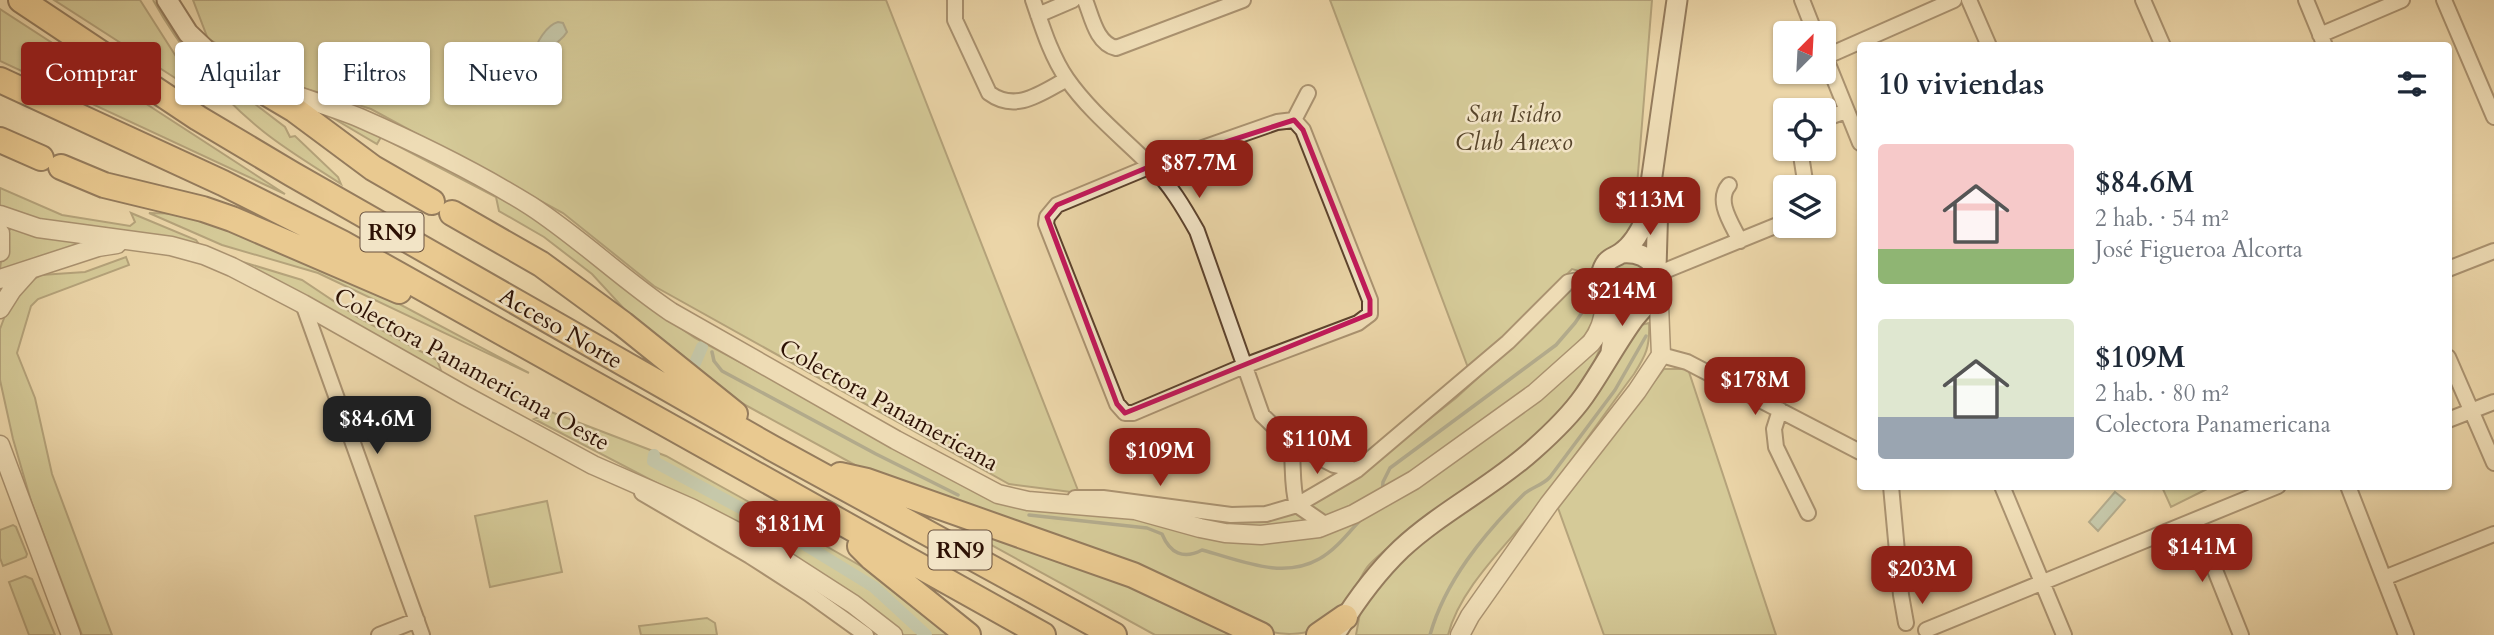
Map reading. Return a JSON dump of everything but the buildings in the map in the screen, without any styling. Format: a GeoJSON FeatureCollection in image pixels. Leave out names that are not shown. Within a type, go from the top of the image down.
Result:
{"type":"FeatureCollection","features":[{"type":"Feature","properties":{"kind":"highway","name":"Acceso Norte"},"geometry":{"type":"LineString","coordinates":[[21,0],[198,118],[269,160],[772,448],[1114,635]]}},
{"type":"Feature","properties":{"kind":"highway","name":"Acceso Norte"},"geometry":{"type":"LineString","coordinates":[[0,80],[223,183],[342,243],[1043,635]]}},
{"type":"Feature","properties":{"kind":"highway"},"geometry":{"type":"LineString","coordinates":[[287,105],[373,168],[541,264],[722,402],[772,448]]}},
{"type":"Feature","properties":{"kind":"highway"},"geometry":{"type":"LineString","coordinates":[[0,140],[104,185],[223,216],[421,302],[492,326]]}},
{"type":"Feature","properties":{"kind":"highway"},"geometry":{"type":"LineString","coordinates":[[806,466],[867,481],[1117,569],[1261,635]]}},
{"type":"Feature","properties":{"kind":"highway"},"geometry":{"type":"LineString","coordinates":[[838,522],[872,558],[968,635]]}},
{"type":"Feature","properties":{"kind":"highway"},"geometry":{"type":"LineString","coordinates":[[1320,635],[1341,629]]}},
{"type":"Feature","properties":{"kind":"main road","name":"Colectora Panamericana"},"geometry":{"type":"LineString","coordinates":[[167,0],[188,33],[198,42]]}},
{"type":"Feature","properties":{"kind":"main road"},"geometry":{"type":"LineString","coordinates":[[1611,353],[1613,337],[1601,280],[1606,263],[1622,253],[1642,230],[1646,218],[1677,0]]}},
{"type":"Feature","properties":{"kind":"main road"},"geometry":{"type":"LineString","coordinates":[[1341,629],[1374,577],[1422,529],[1511,468],[1549,435],[1583,397],[1611,353],[1653,297],[1657,274],[1658,212],[1670,60]]}},
{"type":"Feature","properties":{"kind":"main road"},"geometry":{"type":"LineString","coordinates":[[1622,253],[1639,254],[1647,258],[1657,274]]}},
{"type":"Feature","properties":{"kind":"main road"},"geometry":{"type":"LineString","coordinates":[[1604,296],[1620,308],[1629,309],[1647,303]]}},
{"type":"Feature","properties":{"kind":"street"},"geometry":{"type":"LineString","coordinates":[[955,0],[955,20],[989,93],[1007,103],[1023,102],[1067,79]]}},
{"type":"Feature","properties":{"kind":"street"},"geometry":{"type":"LineString","coordinates":[[1033,0],[1058,64],[1067,79],[1098,115],[1151,166],[1168,186],[1197,231],[1262,415],[1292,443],[1326,461],[1357,470]]}},
{"type":"Feature","properties":{"kind":"street"},"geometry":{"type":"LineString","coordinates":[[1038,15],[1073,0]]}},
{"type":"Feature","properties":{"kind":"street"},"geometry":{"type":"LineString","coordinates":[[1085,0],[1104,43],[1116,48],[1243,0]]}},
{"type":"Feature","properties":{"kind":"street"},"geometry":{"type":"LineString","coordinates":[[1802,0],[1810,21]]}},
{"type":"Feature","properties":{"kind":"street"},"geometry":{"type":"LineString","coordinates":[[1836,51],[1954,0]]}},
{"type":"Feature","properties":{"kind":"street"},"geometry":{"type":"LineString","coordinates":[[1969,0],[1987,42]]}},
{"type":"Feature","properties":{"kind":"street"},"geometry":{"type":"LineString","coordinates":[[2143,0],[2161,42]]}},
{"type":"Feature","properties":{"kind":"street"},"geometry":{"type":"LineString","coordinates":[[2306,0],[2323,40],[2402,0]]}},
{"type":"Feature","properties":{"kind":"street"},"geometry":{"type":"LineString","coordinates":[[2444,0],[2494,117]]}},
{"type":"Feature","properties":{"kind":"street"},"geometry":{"type":"LineString","coordinates":[[1835,84],[1857,136]]}},
{"type":"Feature","properties":{"kind":"street"},"geometry":{"type":"LineString","coordinates":[[1294,120],[1308,93]]}},
{"type":"Feature","properties":{"kind":"street","name":"Colectora Panamericana"},"geometry":{"type":"LineString","coordinates":[[304,99],[359,118],[438,155],[527,204],[570,232],[642,292],[671,312],[998,494],[1028,501],[1135,510],[1225,533],[1261,535],[1326,525],[1354,514],[1414,480],[1535,393],[1598,334],[1604,296]]}},
{"type":"Feature","properties":{"kind":"street"},"geometry":{"type":"LineString","coordinates":[[1836,115],[1846,111]]}},
{"type":"Feature","properties":{"kind":"street"},"geometry":{"type":"LineString","coordinates":[[1294,120],[1303,130],[1370,300],[1370,314],[1358,323],[1244,366],[1133,413],[1125,413],[1116,404],[1046,224],[1047,217],[1057,205],[1151,166],[1276,122],[1294,120]]}},
{"type":"Feature","properties":{"kind":"street"},"geometry":{"type":"LineString","coordinates":[[1729,185],[1723,192],[1723,202],[1740,241]]}},
{"type":"Feature","properties":{"kind":"street","name":"Colectora Panamericana Oeste"},"geometry":{"type":"LineString","coordinates":[[0,215],[38,228],[171,246],[204,255],[303,304],[464,396],[605,470],[691,508],[755,541],[853,604],[893,635]]}},
{"type":"Feature","properties":{"kind":"street"},"geometry":{"type":"LineString","coordinates":[[1460,635],[1470,616],[1541,515],[1637,391],[1661,355],[1657,274],[1773,227]]}},
{"type":"Feature","properties":{"kind":"street"},"geometry":{"type":"LineString","coordinates":[[0,233],[0,253]]}},
{"type":"Feature","properties":{"kind":"street"},"geometry":{"type":"LineString","coordinates":[[0,279],[98,247],[131,242]]}},
{"type":"Feature","properties":{"kind":"street"},"geometry":{"type":"LineString","coordinates":[[2452,267],[2494,251]]}},
{"type":"Feature","properties":{"kind":"street"},"geometry":{"type":"LineString","coordinates":[[0,309],[12,290],[32,269]]}},
{"type":"Feature","properties":{"kind":"street"},"geometry":{"type":"LineString","coordinates":[[1028,501],[1103,498],[1231,515],[1266,514],[1297,505],[1357,470],[1508,342],[1569,282],[1584,279],[1604,296]]}},
{"type":"Feature","properties":{"kind":"street"},"geometry":{"type":"LineString","coordinates":[[303,304],[422,635]]}},
{"type":"Feature","properties":{"kind":"street"},"geometry":{"type":"LineString","coordinates":[[1661,355],[1687,362],[1857,450]]}},
{"type":"Feature","properties":{"kind":"street"},"geometry":{"type":"LineString","coordinates":[[2452,366],[2494,463]]}},
{"type":"Feature","properties":{"kind":"street"},"geometry":{"type":"LineString","coordinates":[[2452,418],[2494,401]]}},
{"type":"Feature","properties":{"kind":"street"},"geometry":{"type":"LineString","coordinates":[[1780,410],[1774,429],[1776,447],[1808,513]]}},
{"type":"Feature","properties":{"kind":"street"},"geometry":{"type":"LineString","coordinates":[[1292,443],[1293,486],[1297,505],[1326,525]]}},
{"type":"Feature","properties":{"kind":"street"},"geometry":{"type":"LineString","coordinates":[[0,445],[71,635]]}},
{"type":"Feature","properties":{"kind":"street"},"geometry":{"type":"LineString","coordinates":[[605,470],[690,523],[750,556],[866,635]]}},
{"type":"Feature","properties":{"kind":"street"},"geometry":{"type":"LineString","coordinates":[[1891,490],[1903,629],[1919,623],[1926,633],[2040,582],[2268,490]]}},
{"type":"Feature","properties":{"kind":"street"},"geometry":{"type":"LineString","coordinates":[[2004,490],[2064,635]]}},
{"type":"Feature","properties":{"kind":"street"},"geometry":{"type":"LineString","coordinates":[[2350,490],[2404,634]]}},
{"type":"Feature","properties":{"kind":"street"},"geometry":{"type":"LineString","coordinates":[[2194,520],[2241,635]]}},
{"type":"Feature","properties":{"kind":"street"},"geometry":{"type":"LineString","coordinates":[[2384,578],[2494,534]]}},
{"type":"Feature","properties":{"kind":"street"},"geometry":{"type":"LineString","coordinates":[[379,635],[417,620]]}},
{"type":"Feature","properties":{"kind":"highlighted area"},"geometry":{"type":"Polygon","coordinates":[[[1294,120],[1303,130],[1370,300],[1370,314],[1125,413],[1117,404],[1047,217],[1057,205],[1151,166],[1294,120]]]}},
{"type":"Feature","properties":{"kind":"green space"},"geometry":{"type":"Polygon","coordinates":[[[54,0],[140,0],[175,55],[175,78],[161,69],[161,42],[119,42],[54,0]]]}},
{"type":"Feature","properties":{"kind":"green space"},"geometry":{"type":"Polygon","coordinates":[[[153,0],[181,42],[176,37],[153,0]]]}},
{"type":"Feature","properties":{"kind":"green space"},"geometry":{"type":"Polygon","coordinates":[[[193,0],[886,0],[1079,493],[1009,484],[654,286],[563,213],[371,109],[358,105],[430,105],[430,42],[318,42],[318,92],[304,88],[304,42],[214,42],[208,39],[193,0]]]}},
{"type":"Feature","properties":{"kind":"green space","name":"San Isidro Club Anexo"},"geometry":{"type":"Polygon","coordinates":[[[1330,0],[1652,0],[1634,223],[1619,244],[1598,256],[1590,274],[1572,269],[1470,373],[1330,0]]]}},
{"type":"Feature","properties":{"kind":"green space"},"geometry":{"type":"Polygon","coordinates":[[[0,9],[51,42],[21,42],[21,71],[0,61],[0,9]]]}},
{"type":"Feature","properties":{"kind":"green space"},"geometry":{"type":"Polygon","coordinates":[[[94,105],[148,105],[285,194],[94,105]]]}},
{"type":"Feature","properties":{"kind":"green space"},"geometry":{"type":"Polygon","coordinates":[[[234,105],[256,105],[285,127],[290,137],[295,136],[338,177],[341,184],[273,139],[234,105]]]}},
{"type":"Feature","properties":{"kind":"green space"},"geometry":{"type":"Polygon","coordinates":[[[326,114],[353,122],[420,152],[531,214],[642,302],[695,338],[1003,504],[1139,517],[1198,533],[1357,517],[1606,332],[1596,363],[1587,376],[1569,401],[1527,445],[1411,528],[1379,555],[1367,567],[1346,599],[1320,626],[1303,633],[1267,631],[877,477],[716,389],[651,338],[592,274],[544,237],[499,211],[496,197],[381,137],[377,144],[326,114]]]}},
{"type":"Feature","properties":{"kind":"green space"},"geometry":{"type":"Polygon","coordinates":[[[0,188],[62,215],[130,226],[135,222],[131,213],[196,240],[201,247],[26,218],[0,208],[0,188]]]}},
{"type":"Feature","properties":{"kind":"green space"},"geometry":{"type":"Polygon","coordinates":[[[149,213],[187,214],[324,264],[529,373],[318,273],[222,245],[149,213]]]}},
{"type":"Feature","properties":{"kind":"green space"},"geometry":{"type":"Polygon","coordinates":[[[12,228],[43,238],[88,241],[0,271],[6,233],[12,228]]]}},
{"type":"Feature","properties":{"kind":"green space"},"geometry":{"type":"Polygon","coordinates":[[[126,257],[129,265],[38,299],[31,306],[17,353],[35,398],[52,474],[112,635],[82,635],[31,501],[13,439],[0,380],[0,329],[9,305],[30,281],[41,275],[85,272],[126,257]]]}},
{"type":"Feature","properties":{"kind":"green space"},"geometry":{"type":"Polygon","coordinates":[[[230,258],[302,280],[359,318],[437,360],[442,373],[230,258]]]}},
{"type":"Feature","properties":{"kind":"green space"},"geometry":{"type":"Polygon","coordinates":[[[1633,259],[1651,272],[1649,293],[1630,303],[1611,293],[1610,278],[1615,266],[1633,259]]]}},
{"type":"Feature","properties":{"kind":"green space"},"geometry":{"type":"Polygon","coordinates":[[[1580,287],[1593,293],[1597,300],[1593,321],[1585,335],[1534,389],[1412,477],[1316,524],[1233,529],[1179,515],[1262,520],[1391,449],[1456,398],[1570,288],[1580,287]]]}},
{"type":"Feature","properties":{"kind":"green space"},"geometry":{"type":"Polygon","coordinates":[[[1649,323],[1646,350],[1634,374],[1536,508],[1473,584],[1448,635],[1356,635],[1360,613],[1404,551],[1517,468],[1641,325],[1649,323]]]}},
{"type":"Feature","properties":{"kind":"green space"},"geometry":{"type":"Polygon","coordinates":[[[1664,369],[1688,369],[1776,635],[1604,635],[1558,508],[1664,369]]]}},
{"type":"Feature","properties":{"kind":"green space"},"geometry":{"type":"Polygon","coordinates":[[[551,412],[666,456],[894,585],[955,635],[903,635],[871,608],[682,496],[534,419],[551,412]]]}},
{"type":"Feature","properties":{"kind":"green space"},"geometry":{"type":"Polygon","coordinates":[[[2164,490],[2205,490],[2171,507],[2164,490]]]}},
{"type":"Feature","properties":{"kind":"green space"},"geometry":{"type":"Polygon","coordinates":[[[547,501],[562,572],[490,587],[475,516],[547,501]]]}},
{"type":"Feature","properties":{"kind":"green space"},"geometry":{"type":"Polygon","coordinates":[[[926,509],[1137,584],[1246,635],[1155,635],[926,509]]]}},
{"type":"Feature","properties":{"kind":"green space"},"geometry":{"type":"Polygon","coordinates":[[[13,525],[27,554],[26,557],[3,566],[0,558],[0,530],[13,525]]]}},
{"type":"Feature","properties":{"kind":"green space"},"geometry":{"type":"Polygon","coordinates":[[[25,576],[32,579],[55,635],[29,635],[9,582],[25,576]]]}},
{"type":"Feature","properties":{"kind":"green space"},"geometry":{"type":"Polygon","coordinates":[[[707,618],[715,623],[717,635],[641,635],[639,626],[707,618]]]}},
{"type":"Feature","properties":{"kind":"water"},"geometry":{"type":"Polygon","coordinates":[[[558,22],[563,23],[567,32],[557,42],[538,42],[542,35],[558,22]]]}},
{"type":"Feature","properties":{"kind":"water"},"geometry":{"type":"Polygon","coordinates":[[[2115,492],[2125,500],[2098,531],[2089,522],[2115,492]]]}},
{"type":"Feature","properties":{"kind":"waterway"},"geometry":{"type":"LineString","coordinates":[[1382,493],[1383,482],[1390,468],[1556,345],[1591,299]]}},
{"type":"Feature","properties":{"kind":"waterway"},"geometry":{"type":"LineString","coordinates":[[1430,635],[1445,596],[1480,542],[1523,495],[1550,477],[1615,390],[1646,336]]}},
{"type":"Feature","properties":{"kind":"waterway"},"geometry":{"type":"LineString","coordinates":[[695,363],[702,347]]}},
{"type":"Feature","properties":{"kind":"waterway"},"geometry":{"type":"LineString","coordinates":[[712,352],[714,361],[722,371],[958,495]]}},
{"type":"Feature","properties":{"kind":"waterway"},"geometry":{"type":"LineString","coordinates":[[654,455],[653,461],[776,527],[874,587],[926,635]]}},
{"type":"Feature","properties":{"kind":"waterway"},"geometry":{"type":"LineString","coordinates":[[1029,515],[1147,528],[1162,534],[1169,546],[1178,553],[1189,554],[1202,550],[1246,563],[1276,568],[1305,565],[1319,559],[1337,545],[1363,517]]}}]}
